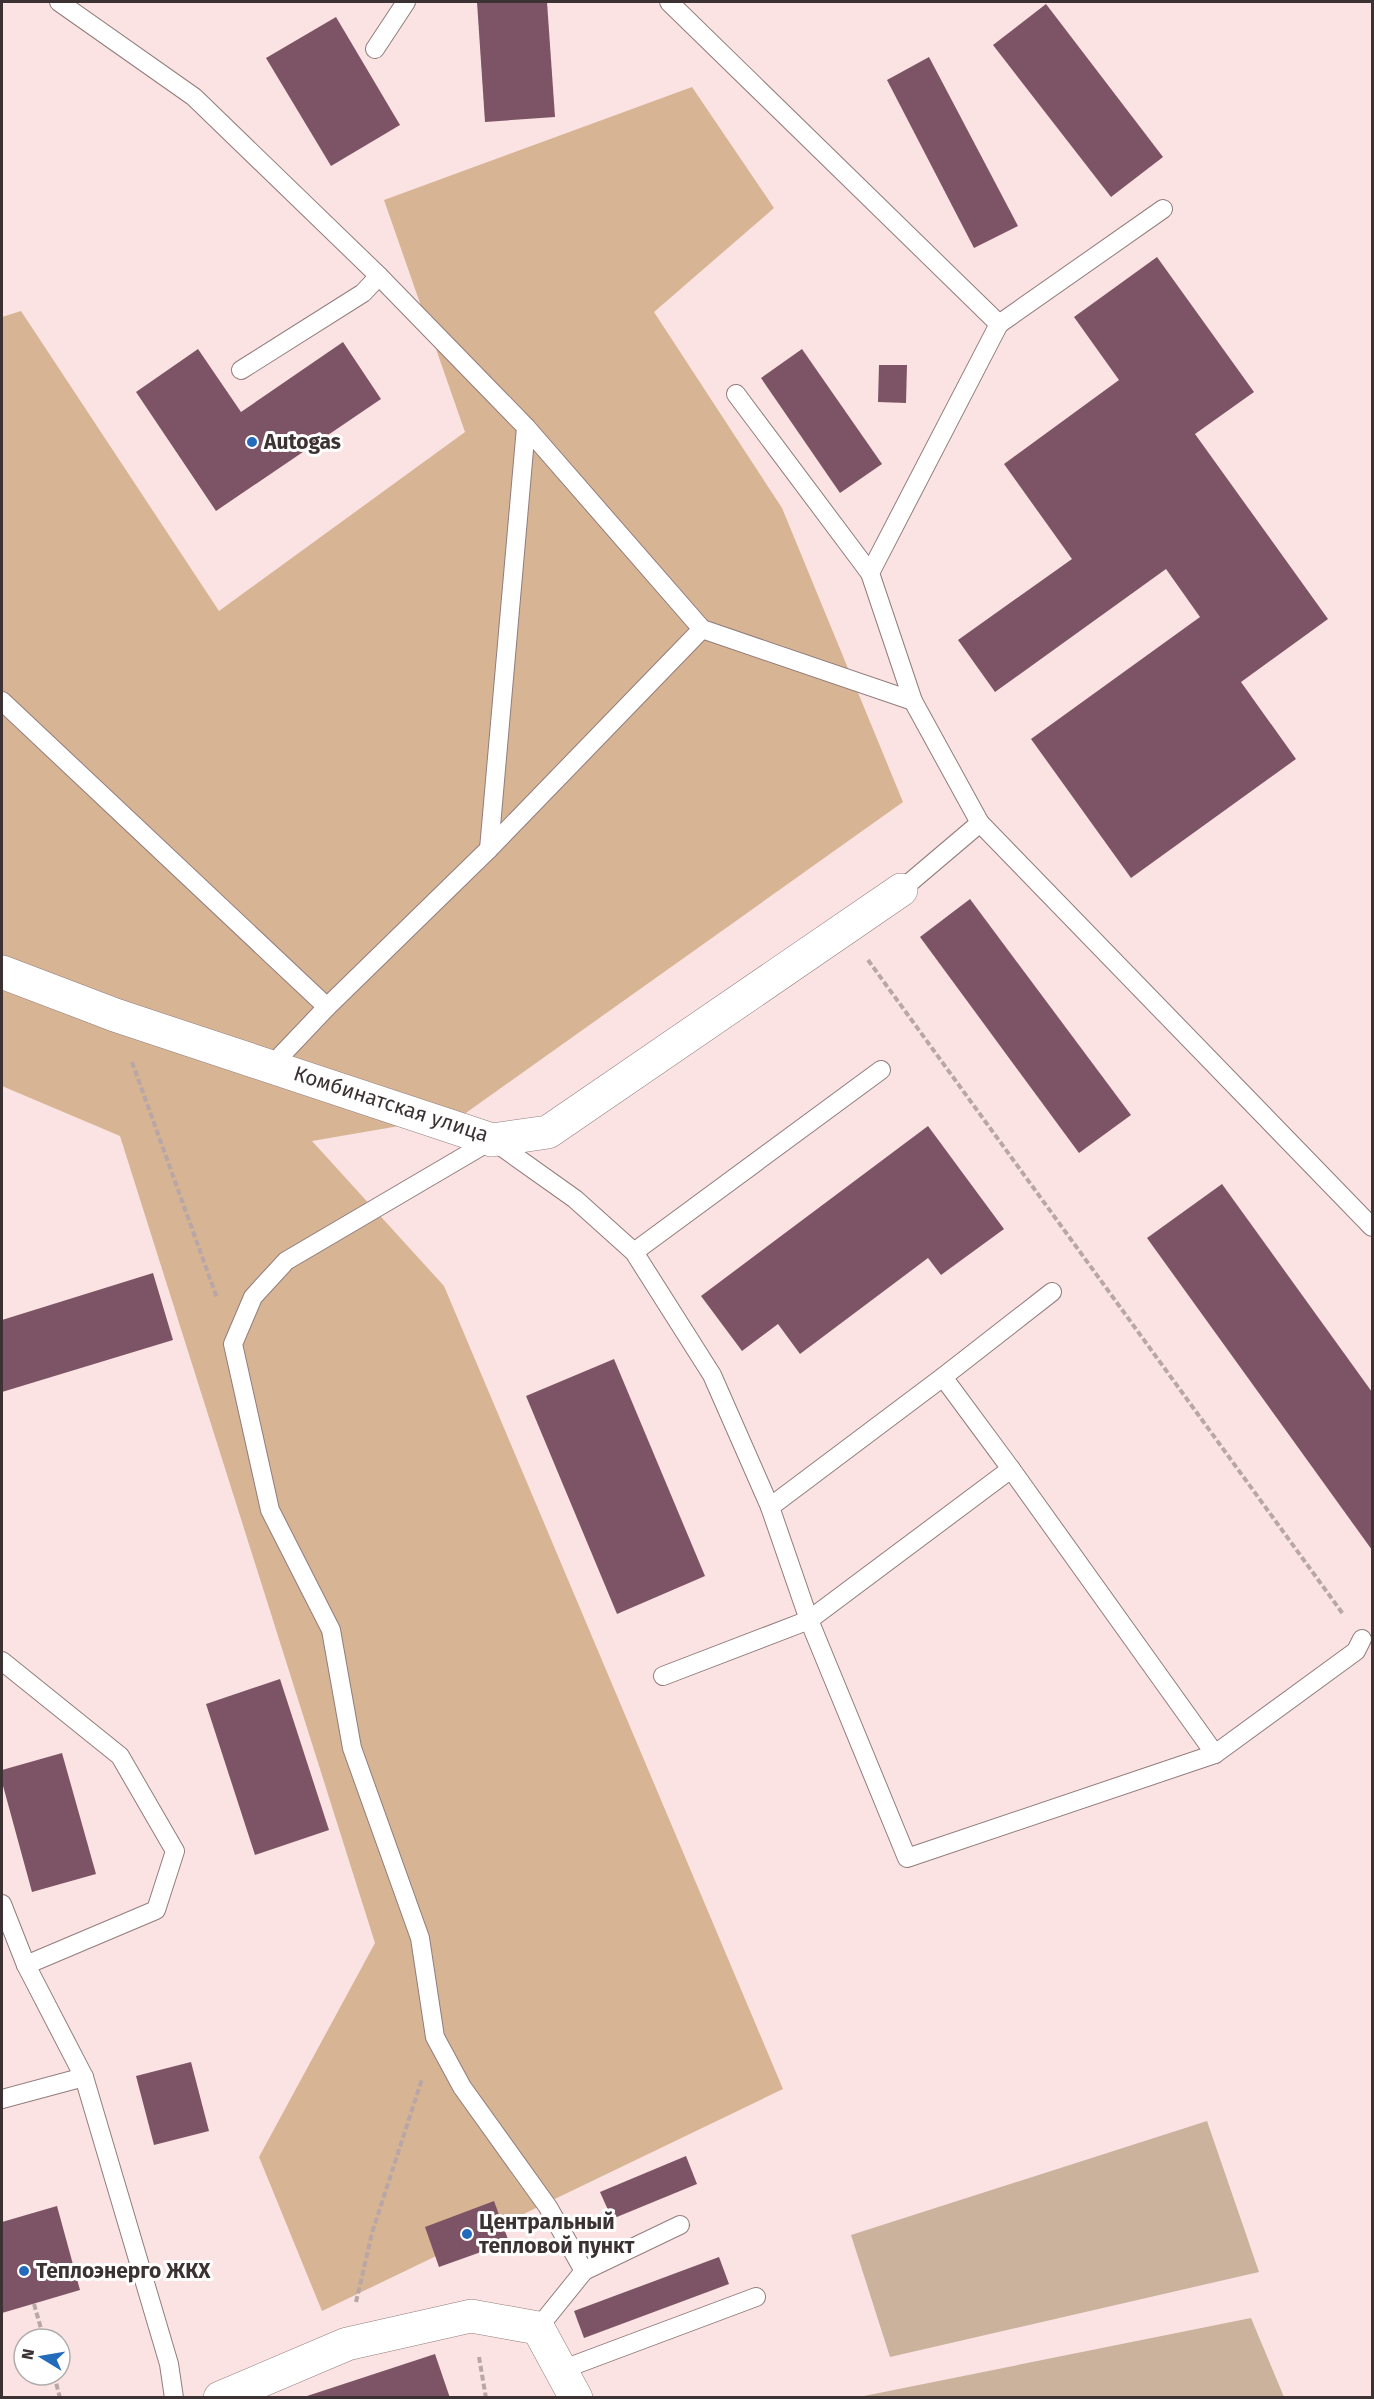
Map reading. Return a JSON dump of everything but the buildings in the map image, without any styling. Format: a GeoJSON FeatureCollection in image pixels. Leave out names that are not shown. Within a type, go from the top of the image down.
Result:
{"type":"FeatureCollection","features":[{"type":"Feature","properties":{"kind":"street","name":"Комбинатская улица"},"geometry":{"type":"LineString","coordinates":[[2,972],[116,1015],[492,1140],[548,1132],[901,890]]}},
{"type":"Feature","properties":{"kind":"street"},"geometry":{"type":"LineString","coordinates":[[220,2397],[347,2344],[471,2316],[538,2328],[568,2384]]}},
{"type":"Feature","properties":{"kind":"lane"},"geometry":{"type":"LineString","coordinates":[[59,2],[194,97],[380,276],[526,427],[702,629],[912,701]]}},
{"type":"Feature","properties":{"kind":"lane"},"geometry":{"type":"LineString","coordinates":[[375,49],[406,2]]}},
{"type":"Feature","properties":{"kind":"lane"},"geometry":{"type":"LineString","coordinates":[[669,2],[999,324]]}},
{"type":"Feature","properties":{"kind":"lane"},"geometry":{"type":"LineString","coordinates":[[870,573],[999,324],[1163,209]]}},
{"type":"Feature","properties":{"kind":"lane"},"geometry":{"type":"LineString","coordinates":[[242,370],[363,293],[380,276]]}},
{"type":"Feature","properties":{"kind":"lane"},"geometry":{"type":"LineString","coordinates":[[736,394],[870,573],[912,701],[980,823],[1372,1227]]}},
{"type":"Feature","properties":{"kind":"lane"},"geometry":{"type":"LineString","coordinates":[[489,849],[526,427]]}},
{"type":"Feature","properties":{"kind":"lane"},"geometry":{"type":"LineString","coordinates":[[272,1065],[327,1007],[489,849],[702,629]]}},
{"type":"Feature","properties":{"kind":"lane"},"geometry":{"type":"LineString","coordinates":[[2,701],[327,1007]]}},
{"type":"Feature","properties":{"kind":"lane"},"geometry":{"type":"LineString","coordinates":[[901,890],[980,823]]}},
{"type":"Feature","properties":{"kind":"lane"},"geometry":{"type":"LineString","coordinates":[[634,1252],[881,1070]]}},
{"type":"Feature","properties":{"kind":"lane"},"geometry":{"type":"LineString","coordinates":[[584,2271],[548,2207],[462,2087],[435,2037],[420,1938],[352,1748],[331,1630],[270,1510],[233,1344],[253,1297],[286,1261],[492,1140],[575,1198],[581,1206],[634,1252],[712,1374],[770,1507],[808,1620],[907,1858],[1215,1754],[1356,1651],[1362,1639]]}},
{"type":"Feature","properties":{"kind":"lane"},"geometry":{"type":"LineString","coordinates":[[770,1507],[1052,1292]]}},
{"type":"Feature","properties":{"kind":"lane"},"geometry":{"type":"LineString","coordinates":[[943,1377],[1215,1754]]}},
{"type":"Feature","properties":{"kind":"lane"},"geometry":{"type":"LineString","coordinates":[[663,1676],[808,1620],[1011,1469]]}},
{"type":"Feature","properties":{"kind":"lane"},"geometry":{"type":"LineString","coordinates":[[2,1660],[120,1755],[175,1851],[156,1910],[26,1965]]}},
{"type":"Feature","properties":{"kind":"lane"},"geometry":{"type":"LineString","coordinates":[[2,1904],[26,1965],[84,2077],[169,2364],[174,2397]]}},
{"type":"Feature","properties":{"kind":"lane"},"geometry":{"type":"LineString","coordinates":[[2,2099],[84,2077]]}},
{"type":"Feature","properties":{"kind":"lane"},"geometry":{"type":"LineString","coordinates":[[538,2328],[584,2271],[680,2225]]}},
{"type":"Feature","properties":{"kind":"lane"},"geometry":{"type":"LineString","coordinates":[[568,2384],[756,2297]]}},
{"type":"Feature","properties":{"kind":"path"},"geometry":{"type":"LineString","coordinates":[[844,928],[1362,1639]]}},
{"type":"Feature","properties":{"kind":"path"},"geometry":{"type":"LineString","coordinates":[[116,1015],[233,1344]]}},
{"type":"Feature","properties":{"kind":"path"},"geometry":{"type":"LineString","coordinates":[[347,2344],[372,2233],[435,2037]]}},
{"type":"Feature","properties":{"kind":"path"},"geometry":{"type":"LineString","coordinates":[[34,2304],[41,2327]]}},
{"type":"Feature","properties":{"kind":"shaded area"},"geometry":{"type":"Polygon","coordinates":[[[692,87],[774,208],[654,312],[782,508],[903,802],[463,1115],[312,1141],[444,1286],[783,2089],[322,2311],[259,2157],[375,1943],[120,1136],[2,1086],[2,317],[21,311],[219,611],[465,432],[384,200],[692,87]]]}},
{"type":"Feature","properties":{"kind":"shaded area"},"geometry":{"type":"Polygon","coordinates":[[[1207,2121],[1259,2272],[890,2357],[851,2235],[1207,2121]]]}},
{"type":"Feature","properties":{"kind":"shaded area"},"geometry":{"type":"Polygon","coordinates":[[[1251,2318],[1284,2397],[859,2397],[1251,2318]]]}},
{"type":"Feature","properties":{"kind":"place","name":"Autogas"},"geometry":{"type":"Point","coordinates":[252,442]}},
{"type":"Feature","properties":{"kind":"place","name":"Центральный тепловой пункт"},"geometry":{"type":"Point","coordinates":[467,2234]}},
{"type":"Feature","properties":{"kind":"place","name":"Теплоэнерго ЖКХ"},"geometry":{"type":"Point","coordinates":[24,2271]}}]}
